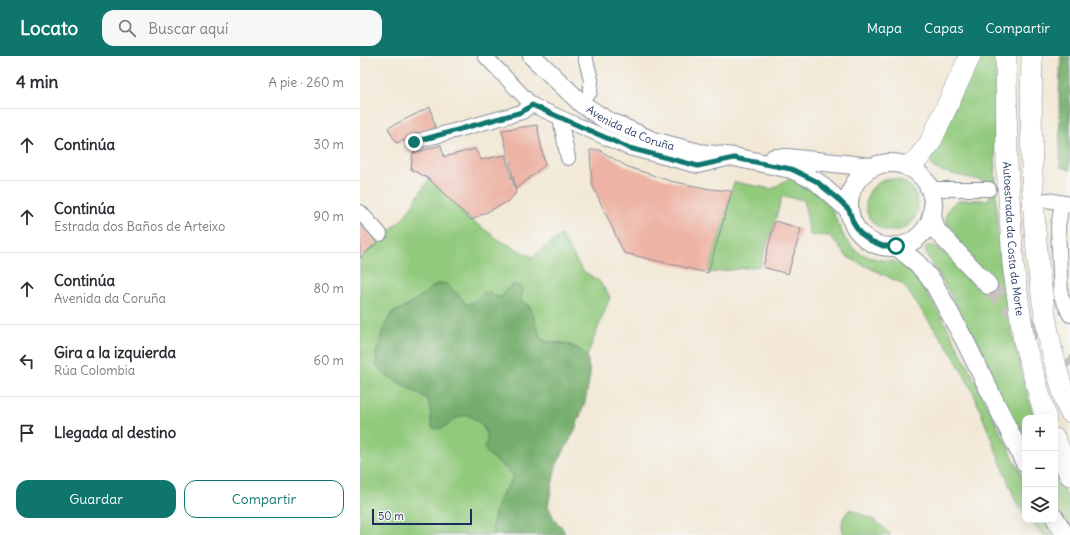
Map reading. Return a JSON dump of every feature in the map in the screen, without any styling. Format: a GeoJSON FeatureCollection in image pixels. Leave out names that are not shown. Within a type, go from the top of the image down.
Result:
{"type":"FeatureCollection","features":[{"type":"Feature","properties":{"kind":"highway"},"geometry":{"type":"LineString","coordinates":[[908,166],[916,161],[930,143],[970,56]]}},
{"type":"Feature","properties":{"kind":"highway","name":"Autoestrada da Costa da Morte"},"geometry":{"type":"LineString","coordinates":[[1006,56],[1007,164],[1013,264],[1024,341],[1045,415]]}},
{"type":"Feature","properties":{"kind":"highway","name":"Autoestrada da Costa da Morte"},"geometry":{"type":"LineString","coordinates":[[1032,56],[1032,172],[1038,267],[1048,333],[1066,403],[1070,412]]}},
{"type":"Feature","properties":{"kind":"highway"},"geometry":{"type":"LineString","coordinates":[[1058,446],[1070,475]]}},
{"type":"Feature","properties":{"kind":"main road","name":"Avenida da Coruña"},"geometry":{"type":"LineString","coordinates":[[538,60],[582,104],[606,120],[654,141],[699,153],[734,158]]}},
{"type":"Feature","properties":{"kind":"main road"},"geometry":{"type":"LineString","coordinates":[[734,158],[787,158],[872,167]]}},
{"type":"Feature","properties":{"kind":"main road"},"geometry":{"type":"LineString","coordinates":[[734,158],[791,169],[816,181],[849,210]]}},
{"type":"Feature","properties":{"kind":"main road"},"geometry":{"type":"LineString","coordinates":[[932,216],[927,227],[908,243],[896,246],[883,246],[871,241],[860,233],[853,222],[849,210],[850,197],[854,185],[862,174],[872,167],[884,163],[896,163],[908,166],[921,175],[930,189],[933,202],[932,216],[936,230],[988,285]]}},
{"type":"Feature","properties":{"kind":"main road"},"geometry":{"type":"LineString","coordinates":[[896,246],[917,263],[933,282],[966,343],[1022,457]]}},
{"type":"Feature","properties":{"kind":"main road"},"geometry":{"type":"LineString","coordinates":[[1058,523],[1065,535]]}},
{"type":"Feature","properties":{"kind":"street","name":"Avenida da Coruña"},"geometry":{"type":"LineString","coordinates":[[484,56],[532,105],[629,148],[698,166],[734,158]]}},
{"type":"Feature","properties":{"kind":"street"},"geometry":{"type":"LineString","coordinates":[[585,56],[591,80],[590,92]]}},
{"type":"Feature","properties":{"kind":"street"},"geometry":{"type":"LineString","coordinates":[[414,142],[522,112],[532,105]]}},
{"type":"Feature","properties":{"kind":"street"},"geometry":{"type":"LineString","coordinates":[[560,118],[568,158]]}},
{"type":"Feature","properties":{"kind":"street"},"geometry":{"type":"LineString","coordinates":[[930,189],[990,189]]}},
{"type":"Feature","properties":{"kind":"street"},"geometry":{"type":"LineString","coordinates":[[1046,200],[1066,204],[1058,227],[1061,296],[1070,315]]}},
{"type":"Feature","properties":{"kind":"street"},"geometry":{"type":"LineString","coordinates":[[360,212],[380,234]]}},
{"type":"Feature","properties":{"kind":"green space"},"geometry":{"type":"Polygon","coordinates":[[[978,56],[996,56],[995,165],[999,247],[1011,328],[1033,415],[1022,415],[1022,444],[951,296],[925,249],[930,245],[939,248],[949,257],[950,232],[946,223],[946,215],[949,208],[954,203],[961,200],[989,200],[992,182],[960,176],[936,169],[931,163],[933,154],[978,56]]]}},
{"type":"Feature","properties":{"kind":"green space"},"geometry":{"type":"Polygon","coordinates":[[[1061,56],[1070,56],[1070,170],[1060,167],[1059,93],[1061,56]]]}},
{"type":"Feature","properties":{"kind":"green space"},"geometry":{"type":"Polygon","coordinates":[[[791,177],[813,189],[831,208],[845,239],[856,251],[869,257],[894,261],[907,269],[919,280],[947,326],[1022,476],[1022,512],[1018,507],[973,392],[954,357],[903,284],[847,257],[830,236],[810,235],[804,200],[782,196],[760,266],[708,273],[734,182],[772,189],[791,177]]]}},
{"type":"Feature","properties":{"kind":"green space"},"geometry":{"type":"Polygon","coordinates":[[[429,179],[471,220],[501,241],[532,257],[561,235],[582,270],[599,281],[610,297],[587,356],[570,345],[549,342],[541,339],[531,309],[528,305],[521,302],[522,291],[507,289],[502,297],[484,298],[467,305],[458,294],[438,284],[407,306],[391,314],[383,330],[376,353],[377,366],[386,375],[428,399],[432,427],[439,428],[446,426],[458,417],[467,415],[478,421],[483,427],[488,438],[484,447],[487,452],[513,476],[498,503],[494,516],[492,535],[360,535],[360,258],[404,217],[429,179]]]}},
{"type":"Feature","properties":{"kind":"green space"},"geometry":{"type":"Polygon","coordinates":[[[887,179],[897,179],[911,186],[918,200],[918,210],[911,224],[897,231],[887,231],[877,227],[870,220],[866,210],[866,200],[870,190],[877,183],[887,179]]]}},
{"type":"Feature","properties":{"kind":"green space"},"geometry":{"type":"Polygon","coordinates":[[[438,283],[447,284],[467,305],[477,300],[483,293],[491,292],[495,297],[502,297],[507,289],[515,284],[520,286],[522,291],[521,302],[528,305],[531,309],[541,339],[546,342],[565,344],[579,349],[587,356],[590,375],[585,402],[575,430],[556,466],[548,506],[555,521],[562,527],[565,535],[492,535],[494,516],[498,503],[513,476],[487,452],[484,447],[488,438],[483,427],[478,421],[467,415],[458,417],[442,428],[439,429],[432,427],[428,399],[386,375],[377,366],[376,353],[383,330],[391,314],[407,306],[438,283]]]}},
{"type":"Feature","properties":{"kind":"green space"},"geometry":{"type":"Polygon","coordinates":[[[1058,477],[1070,503],[1070,531],[1058,511],[1058,477]]]}},
{"type":"Feature","properties":{"kind":"green space"},"geometry":{"type":"Polygon","coordinates":[[[850,509],[872,519],[891,535],[844,535],[842,521],[850,509]]]}},
{"type":"Feature","properties":{"kind":"green space"},"geometry":{"type":"Polygon","coordinates":[[[1032,523],[1049,523],[1056,535],[1043,535],[1032,523]]]}},
{"type":"Feature","properties":{"kind":"building"},"geometry":{"type":"Polygon","coordinates":[[[430,107],[436,131],[396,143],[388,128],[430,107]]]}},
{"type":"Feature","properties":{"kind":"building"},"geometry":{"type":"Polygon","coordinates":[[[537,125],[545,165],[516,189],[502,130],[537,125]]]}},
{"type":"Feature","properties":{"kind":"building"},"geometry":{"type":"Polygon","coordinates":[[[441,145],[444,157],[475,149],[481,160],[505,155],[516,193],[507,202],[471,220],[429,179],[411,169],[413,153],[441,145]]]}},
{"type":"Feature","properties":{"kind":"building"},"geometry":{"type":"Polygon","coordinates":[[[590,150],[599,150],[628,167],[670,181],[710,189],[732,191],[708,273],[624,253],[592,184],[590,150]]]}},
{"type":"Feature","properties":{"kind":"building"},"geometry":{"type":"Polygon","coordinates":[[[775,221],[801,229],[788,274],[763,267],[775,221]]]}},
{"type":"Feature","properties":{"kind":"building"},"geometry":{"type":"Polygon","coordinates":[[[360,223],[377,243],[360,258],[360,223]]]}},
{"type":"Feature","properties":{"kind":"tunnel"},"geometry":{"type":"LineString","coordinates":[[988,285],[1070,366]]}},
{"type":"Feature","properties":{"kind":"route"},"geometry":{"type":"LineString","coordinates":[[414,142],[522,112],[532,105],[629,148],[698,166],[734,158],[791,169],[816,181],[840,201],[849,210],[853,222],[860,233],[871,241],[883,246],[896,246]]}}]}
